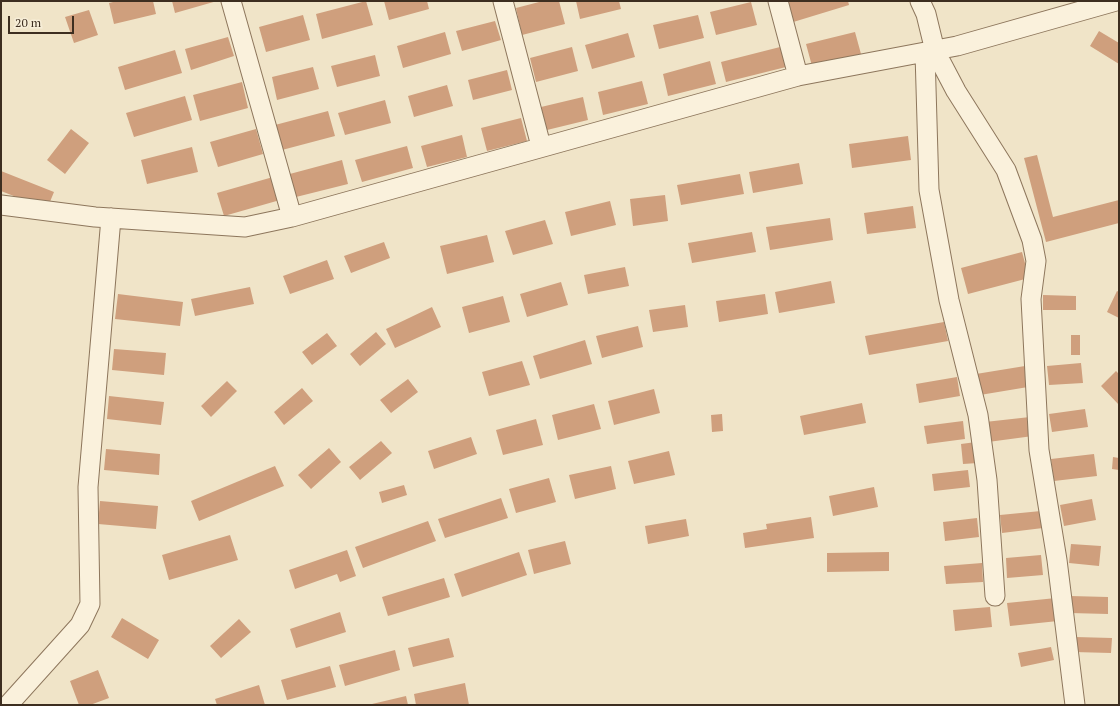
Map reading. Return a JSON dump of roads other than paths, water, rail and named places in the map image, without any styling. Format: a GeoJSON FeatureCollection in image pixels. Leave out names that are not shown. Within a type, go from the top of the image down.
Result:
{"type":"FeatureCollection","features":[{"type":"Feature","properties":{"kind":"street"},"geometry":{"type":"LineString","coordinates":[[231,1],[292,217]]}},
{"type":"Feature","properties":{"kind":"street"},"geometry":{"type":"LineString","coordinates":[[503,1],[541,146]]}},
{"type":"Feature","properties":{"kind":"street"},"geometry":{"type":"LineString","coordinates":[[778,1],[798,76]]}},
{"type":"Feature","properties":{"kind":"street"},"geometry":{"type":"LineString","coordinates":[[920,1],[926,14],[930,52],[929,190],[949,300],[978,415],[987,480],[995,596]]}},
{"type":"Feature","properties":{"kind":"street"},"geometry":{"type":"LineString","coordinates":[[1,205],[111,218],[245,227],[292,217],[541,146],[798,76],[958,46],[1116,1]]}},
{"type":"Feature","properties":{"kind":"street"},"geometry":{"type":"LineString","coordinates":[[930,52],[1006,170],[1032,240],[1036,261],[1031,299],[1039,450],[1057,560],[1075,705]]}},
{"type":"Feature","properties":{"kind":"street"},"geometry":{"type":"LineString","coordinates":[[16,702],[80,625],[90,604],[88,487],[111,218]]}}]}
